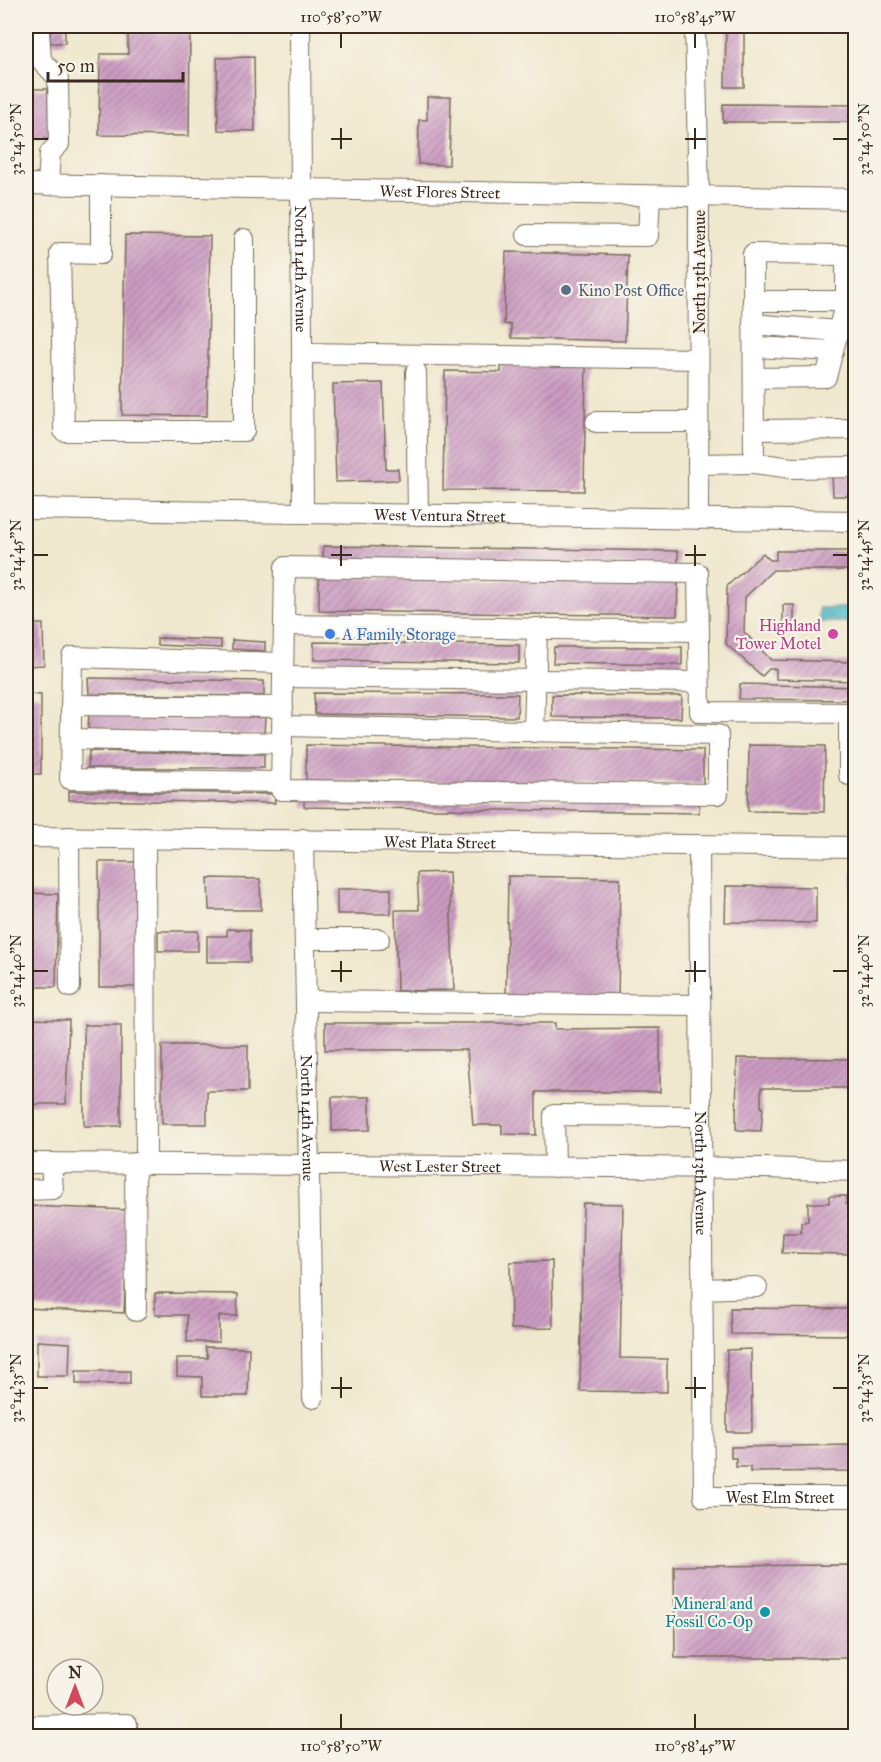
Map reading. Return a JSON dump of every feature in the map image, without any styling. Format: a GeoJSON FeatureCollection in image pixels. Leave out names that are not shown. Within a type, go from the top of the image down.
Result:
{"type":"FeatureCollection","features":[{"type":"Feature","properties":{"kind":"street","name":"North 14th Avenue"},"geometry":{"type":"LineString","coordinates":[[300,26],[303,513]]}},
{"type":"Feature","properties":{"kind":"street","name":"North 13th Avenue"},"geometry":{"type":"LineString","coordinates":[[695,26],[699,196],[698,519]]}},
{"type":"Feature","properties":{"kind":"street"},"geometry":{"type":"LineString","coordinates":[[39,31],[41,60],[58,78],[59,144],[51,153],[48,184]]}},
{"type":"Feature","properties":{"kind":"street","name":"West Flores Street"},"geometry":{"type":"LineString","coordinates":[[26,184],[855,199]]}},
{"type":"Feature","properties":{"kind":"street"},"geometry":{"type":"LineString","coordinates":[[101,185],[101,254],[60,254],[64,431],[244,431],[244,238]]}},
{"type":"Feature","properties":{"kind":"street"},"geometry":{"type":"LineString","coordinates":[[527,235],[648,236],[650,196]]}},
{"type":"Feature","properties":{"kind":"street"},"geometry":{"type":"LineString","coordinates":[[754,378],[826,377],[846,301],[846,255],[753,254],[754,463]]}},
{"type":"Feature","properties":{"kind":"street"},"geometry":{"type":"LineString","coordinates":[[753,302],[846,301]]}},
{"type":"Feature","properties":{"kind":"street"},"geometry":{"type":"LineString","coordinates":[[753,324],[838,330]]}},
{"type":"Feature","properties":{"kind":"street"},"geometry":{"type":"LineString","coordinates":[[754,347],[833,351]]}},
{"type":"Feature","properties":{"kind":"street"},"geometry":{"type":"LineString","coordinates":[[303,353],[698,359]]}},
{"type":"Feature","properties":{"kind":"street"},"geometry":{"type":"LineString","coordinates":[[416,372],[418,515]]}},
{"type":"Feature","properties":{"kind":"street"},"geometry":{"type":"LineString","coordinates":[[596,422],[698,422]]}},
{"type":"Feature","properties":{"kind":"street"},"geometry":{"type":"LineString","coordinates":[[754,430],[855,429]]}},
{"type":"Feature","properties":{"kind":"street"},"geometry":{"type":"LineString","coordinates":[[698,464],[754,463],[792,468],[855,467]]}},
{"type":"Feature","properties":{"kind":"street","name":"West Ventura Street"},"geometry":{"type":"LineString","coordinates":[[26,509],[855,521]]}},
{"type":"Feature","properties":{"kind":"street"},"geometry":{"type":"LineString","coordinates":[[718,712],[718,794],[281,790],[285,567],[698,573],[700,712],[718,712],[852,713],[849,775]]}},
{"type":"Feature","properties":{"kind":"street"},"geometry":{"type":"LineString","coordinates":[[284,624],[699,630]]}},
{"type":"Feature","properties":{"kind":"street"},"geometry":{"type":"LineString","coordinates":[[534,732],[537,628]]}},
{"type":"Feature","properties":{"kind":"street"},"geometry":{"type":"LineString","coordinates":[[281,782],[70,779],[72,657],[283,670],[536,680],[699,682]]}},
{"type":"Feature","properties":{"kind":"street"},"geometry":{"type":"LineString","coordinates":[[71,705],[282,725],[718,735]]}},
{"type":"Feature","properties":{"kind":"street"},"geometry":{"type":"LineString","coordinates":[[71,739],[282,725]]}},
{"type":"Feature","properties":{"kind":"street","name":"West Plata Street"},"geometry":{"type":"LineString","coordinates":[[26,837],[303,839],[699,847],[855,847]]}},
{"type":"Feature","properties":{"kind":"street"},"geometry":{"type":"LineString","coordinates":[[69,837],[70,987]]}},
{"type":"Feature","properties":{"kind":"street"},"geometry":{"type":"LineString","coordinates":[[136,1311],[145,838]]}},
{"type":"Feature","properties":{"kind":"street","name":"North 14th Avenue"},"geometry":{"type":"LineString","coordinates":[[303,839],[313,1398]]}},
{"type":"Feature","properties":{"kind":"street","name":"North 13th Avenue"},"geometry":{"type":"LineString","coordinates":[[699,847],[704,1497]]}},
{"type":"Feature","properties":{"kind":"street"},"geometry":{"type":"LineString","coordinates":[[305,939],[379,939]]}},
{"type":"Feature","properties":{"kind":"street"},"geometry":{"type":"LineString","coordinates":[[306,1001],[700,1005]]}},
{"type":"Feature","properties":{"kind":"street"},"geometry":{"type":"LineString","coordinates":[[555,1167],[554,1115],[701,1116]]}},
{"type":"Feature","properties":{"kind":"street","name":"West Lester Street"},"geometry":{"type":"LineString","coordinates":[[26,1162],[855,1171]]}},
{"type":"Feature","properties":{"kind":"street"},"geometry":{"type":"LineString","coordinates":[[26,1190],[53,1189],[51,1163]]}},
{"type":"Feature","properties":{"kind":"street"},"geometry":{"type":"LineString","coordinates":[[702,1289],[757,1287]]}},
{"type":"Feature","properties":{"kind":"street","name":"West Elm Street"},"geometry":{"type":"LineString","coordinates":[[704,1497],[855,1497]]}},
{"type":"Feature","properties":{"kind":"street"},"geometry":{"type":"LineString","coordinates":[[26,1726],[127,1724],[128,1737]]}},
{"type":"Feature","properties":{"kind":"water"},"geometry":{"type":"Polygon","coordinates":[[[819,608],[852,608],[852,622],[819,622],[819,608]]]}},
{"type":"Feature","properties":{"kind":"building"},"geometry":{"type":"Polygon","coordinates":[[[50,26],[65,26],[65,43],[50,43],[50,26]]]}},
{"type":"Feature","properties":{"kind":"building"},"geometry":{"type":"Polygon","coordinates":[[[726,26],[744,26],[744,87],[725,87],[726,26]]]}},
{"type":"Feature","properties":{"kind":"building"},"geometry":{"type":"Polygon","coordinates":[[[763,26],[790,26],[790,29],[763,29],[763,26]]]}},
{"type":"Feature","properties":{"kind":"building"},"geometry":{"type":"Polygon","coordinates":[[[128,32],[190,33],[189,136],[99,135],[100,54],[128,54],[128,32]]]}},
{"type":"Feature","properties":{"kind":"building"},"geometry":{"type":"Polygon","coordinates":[[[254,57],[255,131],[218,130],[217,58],[254,57]]]}},
{"type":"Feature","properties":{"kind":"building"},"geometry":{"type":"Polygon","coordinates":[[[26,89],[48,89],[49,139],[26,139],[26,89]]]}},
{"type":"Feature","properties":{"kind":"building"},"geometry":{"type":"Polygon","coordinates":[[[427,97],[451,97],[449,165],[418,164],[419,120],[427,120],[427,97]]]}},
{"type":"Feature","properties":{"kind":"building"},"geometry":{"type":"Polygon","coordinates":[[[723,104],[856,105],[856,122],[723,122],[723,104]]]}},
{"type":"Feature","properties":{"kind":"building"},"geometry":{"type":"Polygon","coordinates":[[[125,235],[210,236],[207,416],[122,415],[125,235]]]}},
{"type":"Feature","properties":{"kind":"building","name":"Kino Post Office"},"geometry":{"type":"Polygon","coordinates":[[[506,252],[628,255],[625,341],[511,338],[511,325],[504,324],[506,252]]]}},
{"type":"Feature","properties":{"kind":"building"},"geometry":{"type":"Polygon","coordinates":[[[501,362],[586,363],[584,491],[443,490],[445,371],[501,372],[501,362]]]}},
{"type":"Feature","properties":{"kind":"building"},"geometry":{"type":"Polygon","coordinates":[[[383,383],[386,469],[398,469],[399,480],[336,482],[333,384],[383,383]]]}},
{"type":"Feature","properties":{"kind":"building"},"geometry":{"type":"Polygon","coordinates":[[[832,473],[856,473],[856,496],[833,496],[832,473]]]}},
{"type":"Feature","properties":{"kind":"building"},"geometry":{"type":"Polygon","coordinates":[[[323,546],[678,551],[678,566],[323,560],[323,546]]]}},
{"type":"Feature","properties":{"kind":"building"},"geometry":{"type":"Polygon","coordinates":[[[776,551],[856,551],[856,570],[773,570],[745,597],[744,632],[771,660],[856,662],[856,681],[776,679],[776,669],[769,669],[762,676],[726,644],[727,586],[763,553],[770,560],[776,560],[776,551]]]}},
{"type":"Feature","properties":{"kind":"building"},"geometry":{"type":"Polygon","coordinates":[[[319,577],[678,582],[677,616],[319,611],[319,577]]]}},
{"type":"Feature","properties":{"kind":"building"},"geometry":{"type":"Polygon","coordinates":[[[783,605],[794,605],[794,623],[783,623],[783,605]]]}},
{"type":"Feature","properties":{"kind":"building"},"geometry":{"type":"Polygon","coordinates":[[[26,624],[43,624],[44,665],[26,666],[26,624]]]}},
{"type":"Feature","properties":{"kind":"building"},"geometry":{"type":"Polygon","coordinates":[[[157,638],[221,640],[221,648],[157,645],[157,638]]]}},
{"type":"Feature","properties":{"kind":"building"},"geometry":{"type":"Polygon","coordinates":[[[232,640],[265,642],[265,651],[232,649],[232,640]]]}},
{"type":"Feature","properties":{"kind":"building"},"geometry":{"type":"Polygon","coordinates":[[[314,642],[519,645],[519,663],[314,660],[314,642]]]}},
{"type":"Feature","properties":{"kind":"building"},"geometry":{"type":"Polygon","coordinates":[[[554,647],[682,647],[682,665],[553,663],[554,647]]]}},
{"type":"Feature","properties":{"kind":"building"},"geometry":{"type":"Polygon","coordinates":[[[88,678],[264,681],[264,696],[89,694],[88,678]]]}},
{"type":"Feature","properties":{"kind":"building"},"geometry":{"type":"Polygon","coordinates":[[[740,684],[856,687],[856,700],[739,699],[740,684]]]}},
{"type":"Feature","properties":{"kind":"building"},"geometry":{"type":"Polygon","coordinates":[[[314,693],[518,694],[517,717],[315,714],[314,693]]]}},
{"type":"Feature","properties":{"kind":"building"},"geometry":{"type":"Polygon","coordinates":[[[26,694],[41,695],[41,774],[26,774],[26,694]]]}},
{"type":"Feature","properties":{"kind":"building"},"geometry":{"type":"Polygon","coordinates":[[[552,695],[682,696],[681,718],[552,717],[552,695]]]}},
{"type":"Feature","properties":{"kind":"building"},"geometry":{"type":"Polygon","coordinates":[[[89,713],[265,717],[264,735],[88,731],[89,713]]]}},
{"type":"Feature","properties":{"kind":"building"},"geometry":{"type":"Polygon","coordinates":[[[306,745],[703,750],[703,784],[306,780],[306,745]]]}},
{"type":"Feature","properties":{"kind":"building"},"geometry":{"type":"Polygon","coordinates":[[[749,745],[825,746],[824,812],[748,811],[749,745]]]}},
{"type":"Feature","properties":{"kind":"building"},"geometry":{"type":"Polygon","coordinates":[[[89,751],[264,754],[264,768],[88,768],[89,751]]]}},
{"type":"Feature","properties":{"kind":"building"},"geometry":{"type":"Polygon","coordinates":[[[69,791],[274,794],[275,803],[69,800],[69,791]]]}},
{"type":"Feature","properties":{"kind":"building"},"geometry":{"type":"Polygon","coordinates":[[[304,796],[699,802],[699,813],[304,807],[304,796]]]}},
{"type":"Feature","properties":{"kind":"building"},"geometry":{"type":"Polygon","coordinates":[[[99,862],[141,862],[141,987],[99,987],[99,862]]]}},
{"type":"Feature","properties":{"kind":"building"},"geometry":{"type":"Polygon","coordinates":[[[449,872],[454,990],[397,991],[395,910],[419,910],[417,873],[449,872]]]}},
{"type":"Feature","properties":{"kind":"building"},"geometry":{"type":"Polygon","coordinates":[[[852,874],[856,874],[856,905],[852,905],[852,874]]]}},
{"type":"Feature","properties":{"kind":"building"},"geometry":{"type":"Polygon","coordinates":[[[508,876],[620,878],[618,999],[506,997],[508,876]]]}},
{"type":"Feature","properties":{"kind":"building"},"geometry":{"type":"Polygon","coordinates":[[[208,878],[260,879],[261,910],[209,910],[208,878]]]}},
{"type":"Feature","properties":{"kind":"building"},"geometry":{"type":"Polygon","coordinates":[[[726,886],[816,887],[816,923],[725,922],[726,886]]]}},
{"type":"Feature","properties":{"kind":"building"},"geometry":{"type":"Polygon","coordinates":[[[337,889],[391,889],[391,914],[337,914],[337,889]]]}},
{"type":"Feature","properties":{"kind":"building"},"geometry":{"type":"Polygon","coordinates":[[[26,893],[58,894],[56,987],[26,987],[26,893]]]}},
{"type":"Feature","properties":{"kind":"building"},"geometry":{"type":"Polygon","coordinates":[[[227,929],[250,930],[250,962],[207,962],[207,936],[227,936],[227,929]]]}},
{"type":"Feature","properties":{"kind":"building"},"geometry":{"type":"Polygon","coordinates":[[[158,931],[198,931],[198,951],[158,951],[158,931]]]}},
{"type":"Feature","properties":{"kind":"building"},"geometry":{"type":"Polygon","coordinates":[[[26,1019],[69,1020],[66,1104],[26,1104],[26,1019]]]}},
{"type":"Feature","properties":{"kind":"building"},"geometry":{"type":"Polygon","coordinates":[[[325,1023],[555,1023],[555,1029],[660,1028],[660,1092],[536,1092],[536,1135],[502,1134],[502,1125],[473,1125],[467,1050],[325,1050],[325,1023]]]}},
{"type":"Feature","properties":{"kind":"building"},"geometry":{"type":"Polygon","coordinates":[[[84,1025],[121,1025],[121,1126],[84,1126],[84,1025]]]}},
{"type":"Feature","properties":{"kind":"building"},"geometry":{"type":"Polygon","coordinates":[[[162,1045],[248,1045],[248,1091],[207,1091],[207,1124],[162,1124],[162,1045]]]}},
{"type":"Feature","properties":{"kind":"building"},"geometry":{"type":"Polygon","coordinates":[[[737,1058],[856,1059],[856,1088],[761,1088],[761,1107],[763,1107],[761,1131],[739,1130],[736,1129],[737,1058]]]}},
{"type":"Feature","properties":{"kind":"building"},"geometry":{"type":"Polygon","coordinates":[[[332,1097],[370,1097],[370,1130],[332,1131],[332,1097]]]}},
{"type":"Feature","properties":{"kind":"building"},"geometry":{"type":"Polygon","coordinates":[[[829,1196],[846,1196],[846,1204],[849,1204],[849,1199],[856,1199],[856,1254],[782,1253],[783,1233],[801,1233],[801,1222],[808,1221],[808,1203],[829,1203],[829,1196]]]}},
{"type":"Feature","properties":{"kind":"building"},"geometry":{"type":"Polygon","coordinates":[[[583,1203],[623,1204],[620,1358],[667,1359],[667,1392],[580,1391],[583,1203]]]}},
{"type":"Feature","properties":{"kind":"building"},"geometry":{"type":"Polygon","coordinates":[[[28,1206],[129,1210],[124,1313],[26,1308],[28,1206]]]}},
{"type":"Feature","properties":{"kind":"building"},"geometry":{"type":"Polygon","coordinates":[[[552,1261],[553,1328],[511,1329],[510,1262],[552,1261]]]}},
{"type":"Feature","properties":{"kind":"building"},"geometry":{"type":"Polygon","coordinates":[[[155,1293],[238,1294],[237,1316],[219,1316],[219,1342],[187,1342],[187,1315],[155,1315],[155,1293]]]}},
{"type":"Feature","properties":{"kind":"building"},"geometry":{"type":"Polygon","coordinates":[[[730,1308],[856,1309],[856,1335],[731,1334],[730,1308]]]}},
{"type":"Feature","properties":{"kind":"building"},"geometry":{"type":"Polygon","coordinates":[[[37,1341],[70,1343],[69,1376],[37,1376],[37,1341]]]}},
{"type":"Feature","properties":{"kind":"building"},"geometry":{"type":"Polygon","coordinates":[[[205,1347],[249,1348],[248,1396],[202,1396],[202,1377],[177,1376],[177,1358],[208,1358],[205,1347]]]}},
{"type":"Feature","properties":{"kind":"building"},"geometry":{"type":"Polygon","coordinates":[[[751,1349],[752,1432],[727,1432],[727,1350],[751,1349]]]}},
{"type":"Feature","properties":{"kind":"building"},"geometry":{"type":"Polygon","coordinates":[[[76,1371],[130,1371],[130,1384],[76,1384],[76,1371]]]}},
{"type":"Feature","properties":{"kind":"building"},"geometry":{"type":"Polygon","coordinates":[[[856,1445],[856,1471],[750,1472],[750,1467],[736,1467],[736,1458],[731,1458],[731,1447],[856,1445]]]}},
{"type":"Feature","properties":{"kind":"building","name":"Mineral and Fossil Co-Op"},"geometry":{"type":"Polygon","coordinates":[[[856,1565],[856,1658],[675,1658],[674,1566],[856,1565]]]}},
{"type":"Feature","properties":{"kind":"place","name":"Kino Post Office"},"geometry":{"type":"Point","coordinates":[566,290]}},
{"type":"Feature","properties":{"kind":"place","name":"A Family Storage"},"geometry":{"type":"Point","coordinates":[330,634]}},
{"type":"Feature","properties":{"kind":"place","name":"Highland Tower Motel"},"geometry":{"type":"Point","coordinates":[833,634]}},
{"type":"Feature","properties":{"kind":"place","name":"Mineral and Fossil Co-Op"},"geometry":{"type":"Point","coordinates":[765,1612]}}]}
